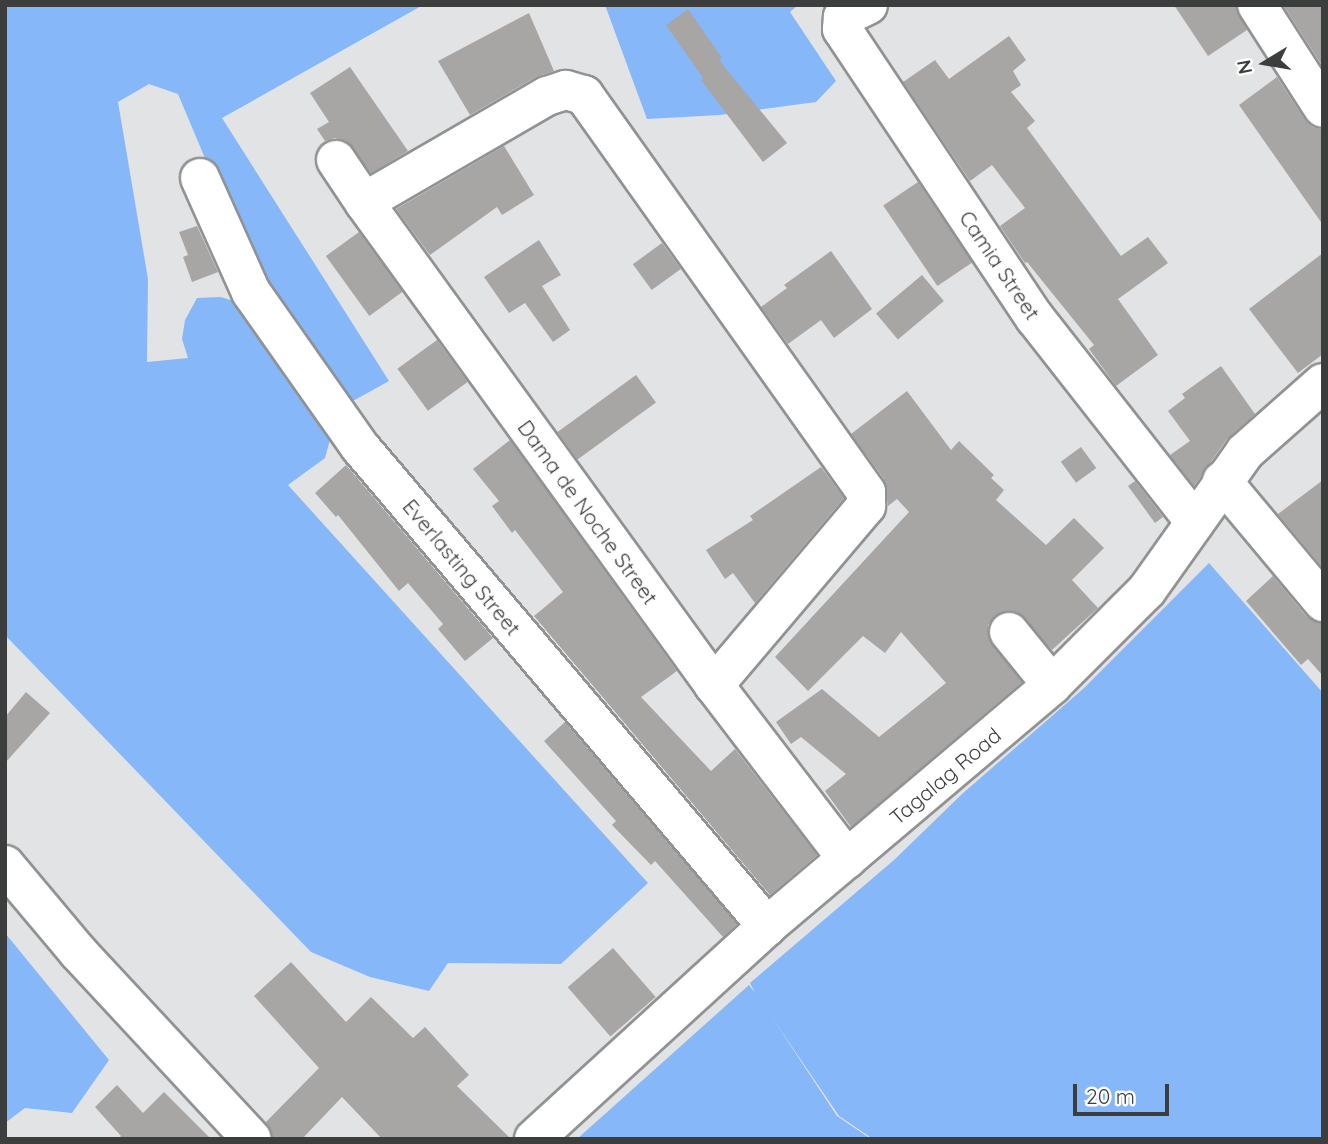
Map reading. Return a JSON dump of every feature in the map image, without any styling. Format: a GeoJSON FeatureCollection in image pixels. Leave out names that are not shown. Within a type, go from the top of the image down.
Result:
{"type":"FeatureCollection","features":[{"type":"Feature","properties":{"kind":"street","name":"Camia Street"},"geometry":{"type":"LineString","coordinates":[[868,5],[843,18],[842,29],[1035,318],[1195,522]]}},
{"type":"Feature","properties":{"kind":"street"},"geometry":{"type":"LineString","coordinates":[[1256,5],[1323,108]]}},
{"type":"Feature","properties":{"kind":"street"},"geometry":{"type":"LineString","coordinates":[[364,202],[547,96],[566,90],[584,95],[866,492],[866,506],[714,685]]}},
{"type":"Feature","properties":{"kind":"street","name":"Dama de Noche Street"},"geometry":{"type":"LineString","coordinates":[[336,160],[714,685],[847,859]]}},
{"type":"Feature","properties":{"kind":"street","name":"Everlasting Street"},"geometry":{"type":"LineString","coordinates":[[200,178],[251,292],[360,447],[767,926]]}},
{"type":"Feature","properties":{"kind":"street","name":"Tagalag Road"},"geometry":{"type":"LineString","coordinates":[[534,1139],[767,926],[1052,685],[1147,590],[1245,452],[1323,383]]}},
{"type":"Feature","properties":{"kind":"street"},"geometry":{"type":"LineString","coordinates":[[1222,481],[1323,602]]}},
{"type":"Feature","properties":{"kind":"street"},"geometry":{"type":"LineString","coordinates":[[1009,632],[1052,685]]}},
{"type":"Feature","properties":{"kind":"street"},"geometry":{"type":"LineString","coordinates":[[5,865],[78,952],[252,1139]]}},
{"type":"Feature","properties":{"kind":"water"},"geometry":{"type":"Polygon","coordinates":[[[5,5],[423,5],[222,118],[389,381],[342,407],[244,251],[178,94],[149,84],[118,102],[148,279],[147,362],[188,358],[182,339],[185,320],[197,298],[221,297],[246,305],[331,436],[325,458],[288,485],[648,883],[561,964],[448,963],[429,991],[370,977],[311,952],[5,635],[5,5]]]}},
{"type":"Feature","properties":{"kind":"water"},"geometry":{"type":"Polygon","coordinates":[[[605,5],[798,5],[790,12],[836,81],[816,102],[720,115],[647,119],[605,5]]]}},
{"type":"Feature","properties":{"kind":"water"},"geometry":{"type":"Polygon","coordinates":[[[1209,563],[1323,693],[1323,1139],[873,1139],[839,1116],[771,1016],[837,1116],[871,1139],[577,1139],[749,985],[755,993],[750,983],[894,860],[962,794],[1083,689],[1209,563]]]}},
{"type":"Feature","properties":{"kind":"water"},"geometry":{"type":"Polygon","coordinates":[[[5,933],[109,1060],[72,1113],[25,1108],[5,1123],[5,933]]]}},
{"type":"Feature","properties":{"kind":"building"},"geometry":{"type":"Polygon","coordinates":[[[1174,5],[1235,5],[1247,30],[1208,56],[1174,5]]]}},
{"type":"Feature","properties":{"kind":"building"},"geometry":{"type":"Polygon","coordinates":[[[1283,5],[1323,5],[1323,67],[1283,5]]]}},
{"type":"Feature","properties":{"kind":"building"},"geometry":{"type":"Polygon","coordinates":[[[688,9],[722,58],[719,60],[787,143],[763,162],[701,80],[703,78],[666,25],[688,9]]]}},
{"type":"Feature","properties":{"kind":"building"},"geometry":{"type":"Polygon","coordinates":[[[529,13],[554,71],[536,77],[470,115],[438,61],[529,13]]]}},
{"type":"Feature","properties":{"kind":"building"},"geometry":{"type":"Polygon","coordinates":[[[1009,36],[1026,60],[1013,71],[1021,85],[1011,92],[1035,121],[1027,128],[1121,256],[1148,237],[1168,263],[1118,299],[1158,355],[1116,386],[1089,349],[1094,345],[1027,262],[1025,263],[1000,226],[1025,208],[992,165],[970,181],[903,82],[935,60],[949,79],[1009,36]]]}},
{"type":"Feature","properties":{"kind":"building"},"geometry":{"type":"Polygon","coordinates":[[[350,67],[408,151],[371,173],[346,141],[335,138],[325,141],[317,129],[329,122],[310,93],[350,67]]]}},
{"type":"Feature","properties":{"kind":"building"},"geometry":{"type":"Polygon","coordinates":[[[1277,77],[1305,120],[1312,127],[1323,130],[1323,225],[1239,105],[1277,77]]]}},
{"type":"Feature","properties":{"kind":"building"},"geometry":{"type":"Polygon","coordinates":[[[504,146],[534,195],[502,215],[497,207],[430,255],[396,209],[504,146]]]}},
{"type":"Feature","properties":{"kind":"building"},"geometry":{"type":"Polygon","coordinates":[[[918,182],[972,262],[937,286],[883,205],[918,182]]]}},
{"type":"Feature","properties":{"kind":"building"},"geometry":{"type":"Polygon","coordinates":[[[197,226],[218,272],[192,282],[183,257],[188,255],[179,232],[197,226]]]}},
{"type":"Feature","properties":{"kind":"building"},"geometry":{"type":"Polygon","coordinates":[[[359,232],[402,292],[369,316],[326,256],[359,232]]]}},
{"type":"Feature","properties":{"kind":"building"},"geometry":{"type":"Polygon","coordinates":[[[539,240],[561,275],[542,286],[570,330],[553,342],[525,303],[509,313],[484,277],[539,240]]]}},
{"type":"Feature","properties":{"kind":"building"},"geometry":{"type":"Polygon","coordinates":[[[662,243],[681,269],[652,290],[633,264],[662,243]]]}},
{"type":"Feature","properties":{"kind":"building"},"geometry":{"type":"Polygon","coordinates":[[[831,251],[872,309],[834,338],[821,320],[788,344],[761,307],[787,288],[784,285],[831,251]]]}},
{"type":"Feature","properties":{"kind":"building"},"geometry":{"type":"Polygon","coordinates":[[[1323,253],[1323,354],[1298,373],[1249,309],[1323,253]]]}},
{"type":"Feature","properties":{"kind":"building"},"geometry":{"type":"Polygon","coordinates":[[[922,275],[944,301],[898,340],[876,314],[922,275]]]}},
{"type":"Feature","properties":{"kind":"building"},"geometry":{"type":"Polygon","coordinates":[[[437,340],[468,382],[428,411],[397,369],[437,340]]]}},
{"type":"Feature","properties":{"kind":"building"},"geometry":{"type":"Polygon","coordinates":[[[1221,366],[1255,414],[1227,439],[1194,486],[1170,455],[1190,441],[1168,411],[1185,398],[1182,394],[1221,366]]]}},
{"type":"Feature","properties":{"kind":"building"},"geometry":{"type":"Polygon","coordinates":[[[636,375],[656,403],[578,460],[558,432],[636,375]]]}},
{"type":"Feature","properties":{"kind":"building"},"geometry":{"type":"Polygon","coordinates":[[[907,391],[951,450],[959,441],[994,475],[991,478],[1004,490],[996,500],[1046,545],[1074,518],[1104,548],[1072,580],[1098,608],[1052,650],[1017,612],[1005,611],[995,616],[988,625],[988,636],[1022,682],[851,827],[825,791],[846,774],[801,737],[791,744],[776,722],[822,689],[879,737],[946,683],[901,632],[885,653],[863,636],[808,691],[775,657],[909,512],[897,499],[888,506],[884,479],[851,434],[907,391]]]}},
{"type":"Feature","properties":{"kind":"building"},"geometry":{"type":"Polygon","coordinates":[[[510,440],[677,671],[641,697],[711,771],[735,749],[817,855],[770,895],[534,616],[563,592],[515,530],[512,533],[492,506],[499,501],[473,469],[510,440]]]}},
{"type":"Feature","properties":{"kind":"building"},"geometry":{"type":"Polygon","coordinates":[[[1081,447],[1096,468],[1076,483],[1061,462],[1081,447]]]}},
{"type":"Feature","properties":{"kind":"building"},"geometry":{"type":"Polygon","coordinates":[[[346,465],[493,638],[465,661],[438,629],[443,624],[408,583],[399,591],[338,515],[336,517],[315,493],[346,465]]]}},
{"type":"Feature","properties":{"kind":"building"},"geometry":{"type":"Polygon","coordinates":[[[821,467],[844,498],[755,603],[733,573],[725,579],[706,550],[753,520],[750,516],[821,467]]]}},
{"type":"Feature","properties":{"kind":"building"},"geometry":{"type":"Polygon","coordinates":[[[1323,480],[1323,568],[1278,514],[1323,480]]]}},
{"type":"Feature","properties":{"kind":"building"},"geometry":{"type":"Polygon","coordinates":[[[1135,481],[1163,517],[1155,523],[1128,486],[1135,481]]]}},
{"type":"Feature","properties":{"kind":"building"},"geometry":{"type":"Polygon","coordinates":[[[1273,576],[1306,616],[1323,623],[1323,676],[1308,659],[1301,665],[1246,601],[1273,576]]]}},
{"type":"Feature","properties":{"kind":"building"},"geometry":{"type":"Polygon","coordinates":[[[26,692],[50,713],[5,763],[5,717],[26,692]]]}},
{"type":"Feature","properties":{"kind":"building"},"geometry":{"type":"Polygon","coordinates":[[[565,722],[737,924],[723,937],[655,861],[651,865],[612,825],[616,821],[544,741],[565,722]]]}},
{"type":"Feature","properties":{"kind":"building"},"geometry":{"type":"Polygon","coordinates":[[[613,948],[656,997],[610,1036],[568,987],[613,948]]]}},
{"type":"Feature","properties":{"kind":"building"},"geometry":{"type":"Polygon","coordinates":[[[291,962],[346,1022],[371,997],[413,1038],[425,1027],[469,1075],[457,1086],[511,1139],[382,1139],[342,1097],[302,1139],[273,1139],[266,1122],[319,1068],[254,996],[291,962]]]}},
{"type":"Feature","properties":{"kind":"building"},"geometry":{"type":"Polygon","coordinates":[[[117,1085],[143,1113],[164,1092],[211,1139],[118,1139],[121,1136],[95,1107],[117,1085]]]}}]}
